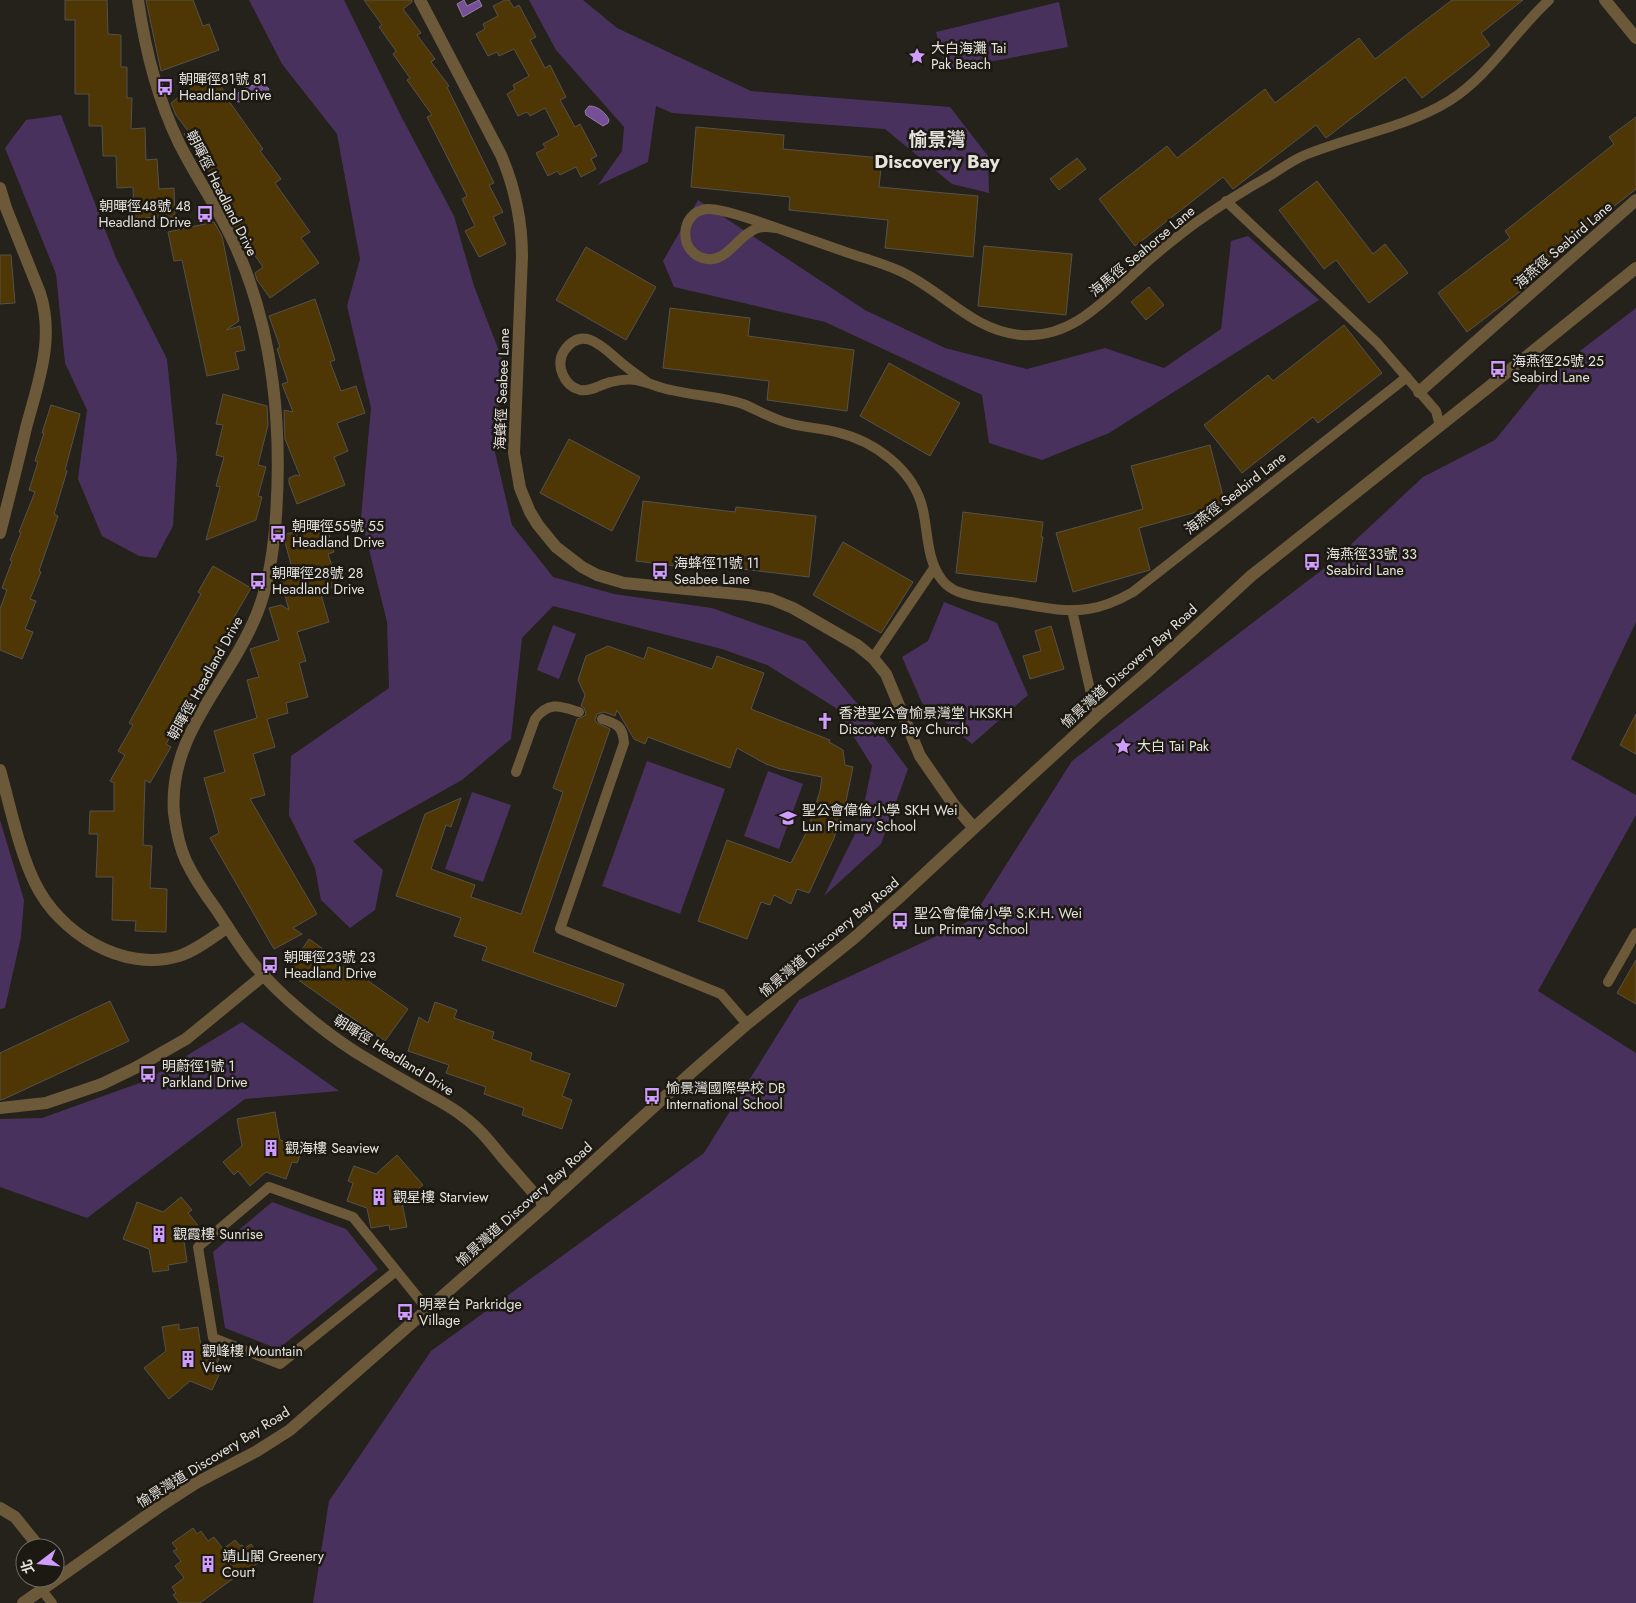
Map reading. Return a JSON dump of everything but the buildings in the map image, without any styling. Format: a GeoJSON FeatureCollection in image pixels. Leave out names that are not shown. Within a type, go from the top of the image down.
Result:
{"type":"FeatureCollection","features":[{"type":"Feature","properties":{"kind":"street","name":"朝暉徑 Headland Drive"},"geometry":{"type":"LineString","coordinates":[[138,0],[153,73],[165,110],[187,159],[234,243],[248,279],[266,348],[274,396],[277,451],[276,510],[273,543],[265,589],[251,629],[186,740],[180,755],[174,790],[176,825],[185,857],[201,887],[249,958],[264,975],[304,1013],[332,1036],[468,1120],[483,1134],[545,1206]]}},
{"type":"Feature","properties":{"kind":"street","name":"海蜂徑 Seabee Lane"},"geometry":{"type":"LineString","coordinates":[[420,0],[501,155],[508,171],[517,206],[522,256],[514,453],[524,500],[538,525],[568,558],[597,575],[624,582],[771,599],[793,608],[857,645],[873,658],[886,674],[920,756],[954,805],[974,828]]}},
{"type":"Feature","properties":{"kind":"street"},"geometry":{"type":"LineString","coordinates":[[1605,0],[1636,38]]}},
{"type":"Feature","properties":{"kind":"street"},"geometry":{"type":"LineString","coordinates":[[0,188],[6,208],[40,292],[44,305],[47,335],[42,368],[0,533]]}},
{"type":"Feature","properties":{"kind":"street","name":"海燕徑 Seabird Lane"},"geometry":{"type":"LineString","coordinates":[[1419,392],[1636,200]]}},
{"type":"Feature","properties":{"kind":"street","name":"愉景灣道 Discovery Bay Road"},"geometry":{"type":"LineString","coordinates":[[65,1567],[196,1483],[257,1451],[290,1430],[428,1310],[747,1024],[853,939],[1251,576],[1636,268]]}},
{"type":"Feature","properties":{"kind":"street"},"geometry":{"type":"LineString","coordinates":[[0,770],[34,883],[59,917],[81,936],[113,952],[141,959],[156,959],[179,956],[190,952],[228,927]]}},
{"type":"Feature","properties":{"kind":"street"},"geometry":{"type":"LineString","coordinates":[[0,1108],[46,1103],[102,1084],[135,1068],[186,1039],[264,975]]}},
{"type":"Feature","properties":{"kind":"street"},"geometry":{"type":"LineString","coordinates":[[0,1508],[15,1516],[32,1538]]}},
{"type":"Feature","properties":{"kind":"street","name":"愉景灣道 Discovery Bay Road"},"geometry":{"type":"LineString","coordinates":[[23,1603],[41,1589]]}},
{"type":"Feature","properties":{"kind":"lane","name":"海馬徑 Seahorse Lane"},"geometry":{"type":"LineString","coordinates":[[775,228],[762,227],[751,231],[741,238],[726,254],[715,259],[704,259],[694,254],[687,245],[684,233],[687,222],[694,214],[705,209],[716,209],[775,228],[900,272],[940,295],[978,323],[1000,332],[1024,335],[1047,333],[1070,326],[1090,313],[1157,253],[1226,201],[1302,156],[1415,118],[1450,100],[1480,76],[1507,48],[1534,13],[1549,0]]}},
{"type":"Feature","properties":{"kind":"lane"},"geometry":{"type":"LineString","coordinates":[[1226,201],[1377,343],[1436,411],[1440,426]]}},
{"type":"Feature","properties":{"kind":"lane","name":"海燕徑 Seabird Lane"},"geometry":{"type":"LineString","coordinates":[[647,382],[612,381],[591,389],[580,390],[569,384],[562,375],[560,364],[562,353],[570,344],[580,339],[591,339],[602,344],[631,371],[647,382],[669,390],[730,400],[786,422],[849,435],[866,442],[881,451],[900,469],[916,491],[922,507],[934,568],[943,582],[956,591],[972,596],[1072,610],[1104,606],[1133,592],[1407,377]]}},
{"type":"Feature","properties":{"kind":"lane"},"geometry":{"type":"LineString","coordinates":[[873,658],[934,568]]}},
{"type":"Feature","properties":{"kind":"lane"},"geometry":{"type":"LineString","coordinates":[[1072,610],[1096,716]]}},
{"type":"Feature","properties":{"kind":"lane"},"geometry":{"type":"LineString","coordinates":[[516,772],[535,719],[539,714],[551,706],[558,705],[579,712]]}},
{"type":"Feature","properties":{"kind":"lane"},"geometry":{"type":"LineString","coordinates":[[602,719],[620,727],[624,743],[560,928],[721,994],[747,1024]]}},
{"type":"Feature","properties":{"kind":"lane"},"geometry":{"type":"LineString","coordinates":[[1608,982],[1636,933]]}},
{"type":"Feature","properties":{"kind":"lane"},"geometry":{"type":"LineString","coordinates":[[396,1271],[280,1364],[213,1338],[198,1247],[269,1188],[354,1217],[428,1310]]}},
{"type":"Feature","properties":{"kind":"lane"},"geometry":{"type":"LineString","coordinates":[[41,1589],[52,1603]]}},
{"type":"Feature","properties":{"kind":"shaded area"},"geometry":{"type":"Polygon","coordinates":[[[249,0],[344,0],[402,118],[454,216],[474,286],[502,359],[495,452],[512,525],[553,577],[614,594],[712,608],[805,641],[875,725],[908,769],[881,844],[824,896],[860,824],[872,766],[836,708],[767,665],[722,649],[553,606],[522,638],[511,739],[462,780],[353,841],[383,870],[375,910],[350,928],[321,900],[315,868],[289,815],[291,756],[389,688],[387,622],[361,517],[371,408],[347,306],[360,259],[337,134],[282,64],[249,0]]]}},
{"type":"Feature","properties":{"kind":"shaded area"},"geometry":{"type":"Polygon","coordinates":[[[464,0],[467,6],[479,0],[482,6],[463,17],[457,4],[464,0]]]}},
{"type":"Feature","properties":{"kind":"shaded area"},"geometry":{"type":"Polygon","coordinates":[[[529,0],[583,0],[617,28],[751,91],[950,107],[988,156],[989,193],[952,184],[885,129],[672,113],[656,106],[648,162],[598,185],[622,151],[624,127],[556,50],[529,0]]]}},
{"type":"Feature","properties":{"kind":"shaded area"},"geometry":{"type":"Polygon","coordinates":[[[1059,2],[1068,47],[946,70],[936,32],[1059,2]]]}},
{"type":"Feature","properties":{"kind":"shaded area"},"geometry":{"type":"Polygon","coordinates":[[[263,84],[269,89],[266,97],[252,97],[239,102],[236,101],[235,97],[237,94],[244,89],[263,84]]]}},
{"type":"Feature","properties":{"kind":"shaded area"},"geometry":{"type":"Polygon","coordinates":[[[589,106],[596,107],[604,112],[609,120],[608,123],[603,126],[586,115],[585,111],[589,106]]]}},
{"type":"Feature","properties":{"kind":"shaded area"},"geometry":{"type":"Polygon","coordinates":[[[61,115],[116,258],[167,359],[177,459],[173,526],[156,558],[139,556],[102,536],[78,479],[87,410],[65,363],[56,274],[5,148],[26,120],[61,115]]]}},
{"type":"Feature","properties":{"kind":"shaded area"},"geometry":{"type":"Polygon","coordinates":[[[698,200],[865,310],[945,348],[1027,369],[1105,348],[1164,368],[1221,329],[1231,241],[1248,236],[1319,300],[1109,433],[1042,460],[989,443],[982,395],[825,322],[674,287],[663,261],[698,200]]]}},
{"type":"Feature","properties":{"kind":"shaded area"},"geometry":{"type":"Polygon","coordinates":[[[1636,308],[1636,622],[1571,759],[1636,795],[1636,815],[1538,991],[1636,1053],[1636,1603],[313,1603],[329,1501],[431,1351],[704,1153],[799,1000],[971,920],[1072,761],[1331,563],[1423,477],[1495,440],[1546,377],[1636,308]]]}},
{"type":"Feature","properties":{"kind":"shaded area"},"geometry":{"type":"Polygon","coordinates":[[[944,602],[997,623],[1028,695],[972,744],[922,703],[902,657],[928,641],[944,602]]]}},
{"type":"Feature","properties":{"kind":"shaded area"},"geometry":{"type":"Polygon","coordinates":[[[553,625],[576,634],[559,679],[537,670],[553,625]]]}},
{"type":"Feature","properties":{"kind":"shaded area"},"geometry":{"type":"Polygon","coordinates":[[[647,761],[725,789],[680,914],[602,886],[647,761]]]}},
{"type":"Feature","properties":{"kind":"shaded area"},"geometry":{"type":"Polygon","coordinates":[[[768,771],[803,784],[779,849],[744,836],[768,771]]]}},
{"type":"Feature","properties":{"kind":"shaded area"},"geometry":{"type":"Polygon","coordinates":[[[472,792],[511,805],[483,882],[445,869],[472,792]]]}},
{"type":"Feature","properties":{"kind":"shaded area"},"geometry":{"type":"Polygon","coordinates":[[[0,820],[24,900],[21,937],[5,1008],[0,1009],[0,820]]]}},
{"type":"Feature","properties":{"kind":"shaded area"},"geometry":{"type":"Polygon","coordinates":[[[242,1022],[339,1091],[245,1099],[87,1218],[0,1187],[0,1119],[42,1118],[145,1081],[242,1022]]]}},
{"type":"Feature","properties":{"kind":"shaded area"},"geometry":{"type":"Polygon","coordinates":[[[272,1202],[346,1229],[378,1269],[278,1349],[225,1328],[213,1252],[272,1202]]]}},
{"type":"Feature","properties":{"kind":"place","name":"大白海灘 Tai Pak Beach"},"geometry":{"type":"Point","coordinates":[917,56]}},
{"type":"Feature","properties":{"kind":"place","name":"朝暉徑81號 81 Headland Drive"},"geometry":{"type":"Point","coordinates":[165,87]}},
{"type":"Feature","properties":{"kind":"place","name":"朝暉徑48號 48 Headland Drive"},"geometry":{"type":"Point","coordinates":[205,214]}},
{"type":"Feature","properties":{"kind":"place","name":"海燕徑25號 25 Seabird Lane"},"geometry":{"type":"Point","coordinates":[1498,369]}},
{"type":"Feature","properties":{"kind":"place","name":"朝暉徑55號 55 Headland Drive"},"geometry":{"type":"Point","coordinates":[278,534]}},
{"type":"Feature","properties":{"kind":"place","name":"海燕徑33號 33 Seabird Lane"},"geometry":{"type":"Point","coordinates":[1312,562]}},
{"type":"Feature","properties":{"kind":"place","name":"海蜂徑11號 11 Seabee Lane"},"geometry":{"type":"Point","coordinates":[660,571]}},
{"type":"Feature","properties":{"kind":"place","name":"朝暉徑28號 28 Headland Drive"},"geometry":{"type":"Point","coordinates":[258,581]}},
{"type":"Feature","properties":{"kind":"place","name":"香港聖公會愉景灣堂 HKSKH Discovery Bay Church"},"geometry":{"type":"Point","coordinates":[825,721]}},
{"type":"Feature","properties":{"kind":"place","name":"大白 Tai Pak"},"geometry":{"type":"Point","coordinates":[1123,746]}},
{"type":"Feature","properties":{"kind":"place","name":"聖公會偉倫小學 SKH Wei Lun Primary School"},"geometry":{"type":"Point","coordinates":[788,818]}},
{"type":"Feature","properties":{"kind":"place","name":"聖公會偉倫小學 S.K.H. Wei Lun Primary School"},"geometry":{"type":"Point","coordinates":[900,921]}},
{"type":"Feature","properties":{"kind":"place","name":"朝暉徑23號 23 Headland Drive"},"geometry":{"type":"Point","coordinates":[270,965]}},
{"type":"Feature","properties":{"kind":"place","name":"明蔚徑1號 1 Parkland Drive"},"geometry":{"type":"Point","coordinates":[148,1074]}},
{"type":"Feature","properties":{"kind":"place","name":"愉景灣國際學校 DB International School"},"geometry":{"type":"Point","coordinates":[652,1096]}},
{"type":"Feature","properties":{"kind":"place","name":"觀海樓 Seaview"},"geometry":{"type":"Point","coordinates":[271,1148]}},
{"type":"Feature","properties":{"kind":"place","name":"觀星樓 Starview"},"geometry":{"type":"Point","coordinates":[379,1197]}},
{"type":"Feature","properties":{"kind":"place","name":"觀霞樓 Sunrise"},"geometry":{"type":"Point","coordinates":[159,1234]}},
{"type":"Feature","properties":{"kind":"place","name":"明翠台 Parkridge Village"},"geometry":{"type":"Point","coordinates":[405,1312]}},
{"type":"Feature","properties":{"kind":"place","name":"觀峰樓 Mountain View"},"geometry":{"type":"Point","coordinates":[188,1359]}},
{"type":"Feature","properties":{"kind":"place","name":"靖山閣 Greenery Court"},"geometry":{"type":"Point","coordinates":[208,1564]}},
{"type":"Feature","properties":{"kind":"district","name":"愉景灣 Discovery Bay"},"geometry":{"type":"Point","coordinates":[937,150]}}]}
